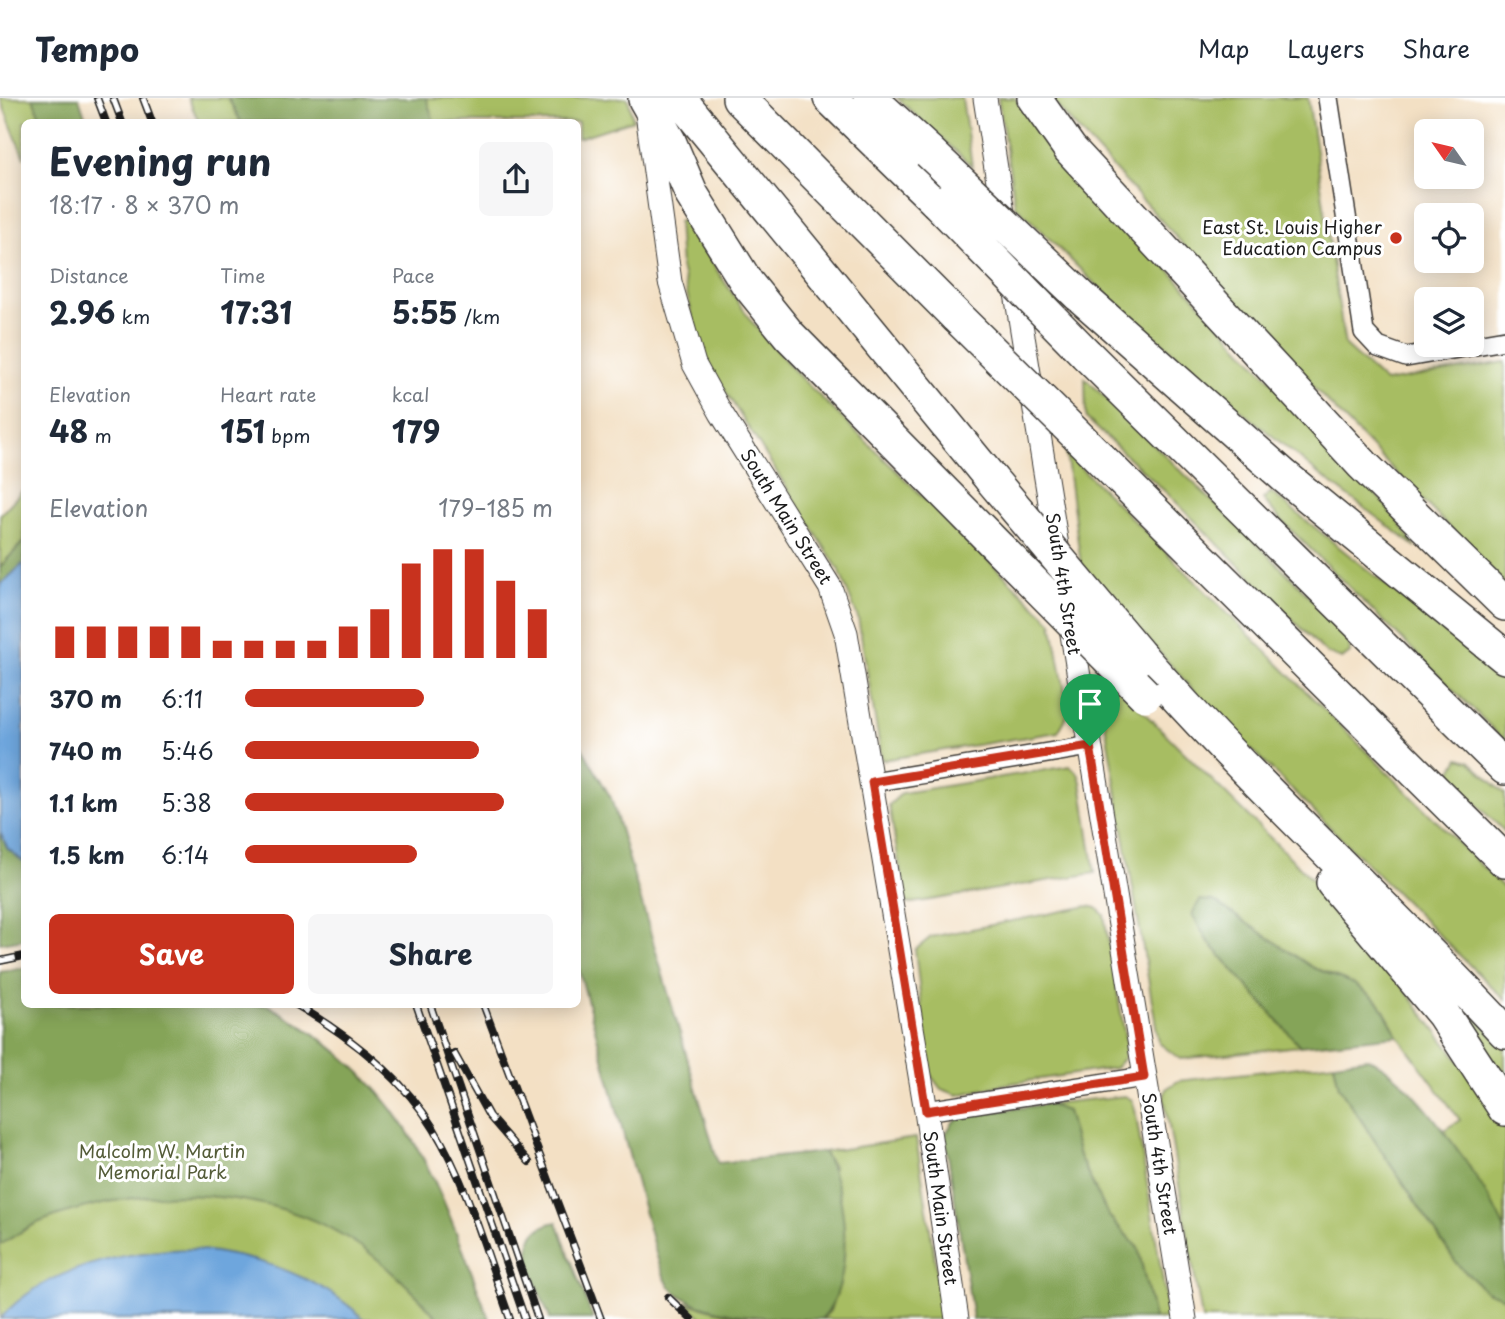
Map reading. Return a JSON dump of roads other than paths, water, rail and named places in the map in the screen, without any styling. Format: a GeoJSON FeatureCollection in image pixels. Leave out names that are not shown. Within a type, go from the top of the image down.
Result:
{"type":"FeatureCollection","features":[{"type":"Feature","properties":{"kind":"highway"},"geometry":{"type":"LineString","coordinates":[[679,98],[991,479],[1141,657],[1204,728],[1304,826],[1316,857],[1505,1032]]}},
{"type":"Feature","properties":{"kind":"highway"},"geometry":{"type":"LineString","coordinates":[[739,98],[1505,861]]}},
{"type":"Feature","properties":{"kind":"highway"},"geometry":{"type":"LineString","coordinates":[[830,98],[1505,768]]}},
{"type":"Feature","properties":{"kind":"highway"},"geometry":{"type":"LineString","coordinates":[[870,98],[1078,294],[1284,476],[1505,657]]}},
{"type":"Feature","properties":{"kind":"highway"},"geometry":{"type":"LineString","coordinates":[[1034,98],[1070,149],[1354,455],[1505,604]]}},
{"type":"Feature","properties":{"kind":"highway"},"geometry":{"type":"LineString","coordinates":[[645,99],[669,141],[692,195],[747,283],[789,335],[1145,695],[1166,712],[1204,728]]}},
{"type":"Feature","properties":{"kind":"highway"},"geometry":{"type":"LineString","coordinates":[[1366,904],[1505,1109]]}},
{"type":"Feature","properties":{"kind":"street","name":"South 4th Street"},"geometry":{"type":"LineString","coordinates":[[985,98],[1185,1319]]}},
{"type":"Feature","properties":{"kind":"street"},"geometry":{"type":"LineString","coordinates":[[1328,98],[1364,332],[1378,347],[1406,357],[1505,340]]}},
{"type":"Feature","properties":{"kind":"street","name":"South Main Street"},"geometry":{"type":"LineString","coordinates":[[645,99],[670,282],[694,364],[721,413],[830,587],[846,633],[926,1111],[957,1319]]}},
{"type":"Feature","properties":{"kind":"street"},"geometry":{"type":"LineString","coordinates":[[872,782],[1090,746]]}},
{"type":"Feature","properties":{"kind":"street"},"geometry":{"type":"LineString","coordinates":[[926,1111],[1144,1077]]}},
{"type":"Feature","properties":{"kind":"water"},"geometry":{"type":"Polygon","coordinates":[[[21,566],[21,860],[8,849],[0,832],[0,585],[21,566]]]}},
{"type":"Feature","properties":{"kind":"water"},"geometry":{"type":"Polygon","coordinates":[[[194,1249],[240,1257],[285,1270],[327,1290],[364,1319],[0,1319],[18,1301],[39,1286],[63,1274],[116,1258],[194,1249]]]}},
{"type":"Feature","properties":{"kind":"railway"},"geometry":{"type":"LineString","coordinates":[[97,98],[105,119]]}},
{"type":"Feature","properties":{"kind":"railway"},"geometry":{"type":"LineString","coordinates":[[113,98],[121,119]]}},
{"type":"Feature","properties":{"kind":"railway"},"geometry":{"type":"LineString","coordinates":[[143,98],[151,119]]}},
{"type":"Feature","properties":{"kind":"railway"},"geometry":{"type":"LineString","coordinates":[[0,961],[21,957]]}},
{"type":"Feature","properties":{"kind":"railway"},"geometry":{"type":"LineString","coordinates":[[301,1008],[372,1058],[406,1092],[434,1129],[457,1174],[510,1319]]}},
{"type":"Feature","properties":{"kind":"railway"},"geometry":{"type":"LineString","coordinates":[[417,1008],[525,1319]]}},
{"type":"Feature","properties":{"kind":"railway"},"geometry":{"type":"LineString","coordinates":[[431,1008],[538,1319]]}},
{"type":"Feature","properties":{"kind":"railway"},"geometry":{"type":"LineString","coordinates":[[484,1008],[601,1319]]}},
{"type":"Feature","properties":{"kind":"railway"},"geometry":{"type":"LineString","coordinates":[[454,1053],[489,1116],[529,1162]]}},
{"type":"Feature","properties":{"kind":"railway"},"geometry":{"type":"LineString","coordinates":[[668,1297],[691,1319]]}},
{"type":"Feature","properties":{"kind":"place","name":"East St. Louis Higher Education Campus"},"geometry":{"type":"Point","coordinates":[1396,238]}},
{"type":"Feature","properties":{"kind":"park label","name":"Malcolm W. Martin Memorial Park"},"geometry":{"type":"Point","coordinates":[162,1162]}}]}
